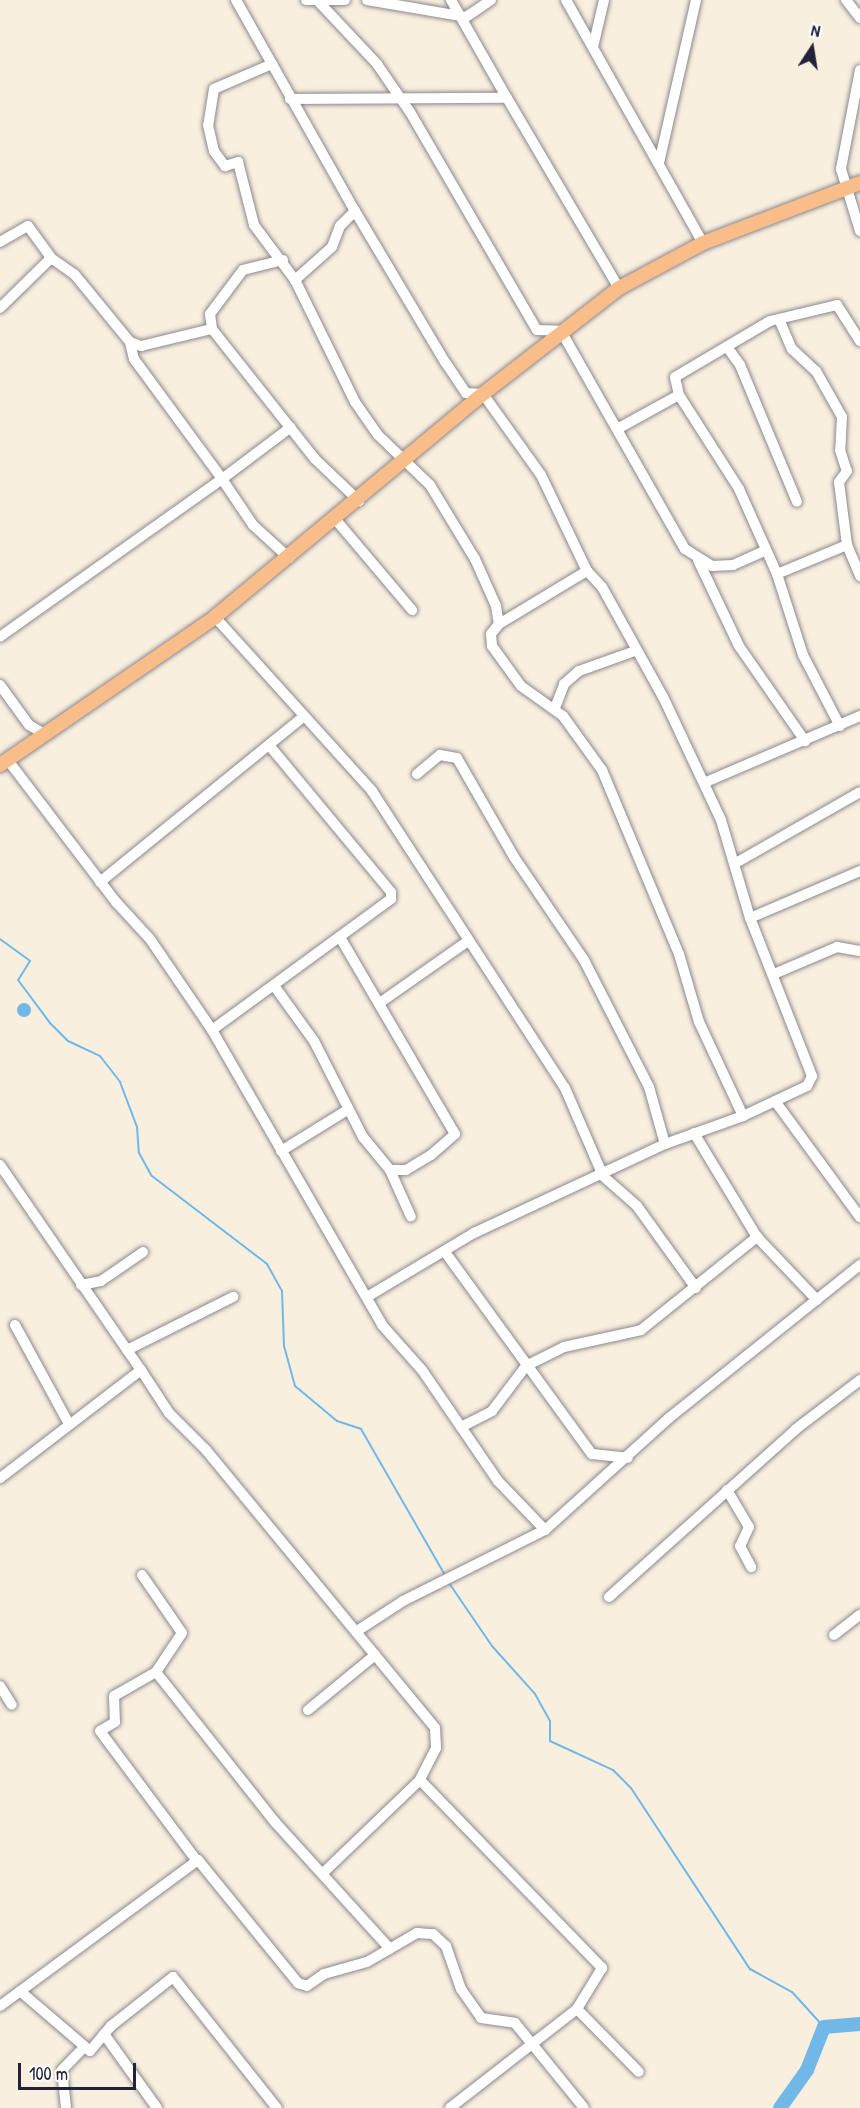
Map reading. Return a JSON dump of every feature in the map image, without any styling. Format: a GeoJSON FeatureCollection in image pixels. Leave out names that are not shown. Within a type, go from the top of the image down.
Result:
{"type":"FeatureCollection","features":[{"type":"Feature","properties":{"kind":"main road"},"geometry":{"type":"LineString","coordinates":[[4,762],[43,733],[215,617],[405,463],[483,394],[619,288],[703,243],[860,183]]}},
{"type":"Feature","properties":{"kind":"street"},"geometry":{"type":"LineString","coordinates":[[236,0],[290,99],[445,362],[466,393],[483,394],[541,475],[587,571],[635,651],[706,782],[750,918],[774,974],[812,1076],[807,1086],[743,1116],[665,1144],[603,1176],[474,1233],[367,1297]]}},
{"type":"Feature","properties":{"kind":"street"},"geometry":{"type":"LineString","coordinates":[[313,0],[345,0]]}},
{"type":"Feature","properties":{"kind":"street"},"geometry":{"type":"LineString","coordinates":[[313,0],[399,95],[537,330],[561,331],[619,428],[663,516],[698,560],[739,646],[805,741]]}},
{"type":"Feature","properties":{"kind":"street"},"geometry":{"type":"LineString","coordinates":[[367,0],[426,13],[457,12],[466,17],[491,0]]}},
{"type":"Feature","properties":{"kind":"street"},"geometry":{"type":"LineString","coordinates":[[451,0],[619,288]]}},
{"type":"Feature","properties":{"kind":"street"},"geometry":{"type":"LineString","coordinates":[[566,0],[703,243]]}},
{"type":"Feature","properties":{"kind":"street"},"geometry":{"type":"LineString","coordinates":[[593,47],[604,0]]}},
{"type":"Feature","properties":{"kind":"street"},"geometry":{"type":"LineString","coordinates":[[659,163],[696,0]]}},
{"type":"Feature","properties":{"kind":"street"},"geometry":{"type":"LineString","coordinates":[[846,0],[860,18]]}},
{"type":"Feature","properties":{"kind":"street"},"geometry":{"type":"LineString","coordinates":[[272,64],[214,89],[208,125],[214,151],[225,166],[238,162],[254,225],[283,260],[295,280],[350,393],[405,463],[430,484],[475,559],[499,624]]}},
{"type":"Feature","properties":{"kind":"street"},"geometry":{"type":"LineString","coordinates":[[860,70],[841,168],[845,188],[860,231]]}},
{"type":"Feature","properties":{"kind":"street"},"geometry":{"type":"LineString","coordinates":[[290,99],[399,95],[507,98]]}},
{"type":"Feature","properties":{"kind":"street"},"geometry":{"type":"LineString","coordinates":[[295,280],[332,247],[340,226],[355,211]]}},
{"type":"Feature","properties":{"kind":"street"},"geometry":{"type":"LineString","coordinates":[[0,242],[28,226],[51,258],[75,274],[130,342],[134,359],[254,525],[289,558]]}},
{"type":"Feature","properties":{"kind":"street"},"geometry":{"type":"LineString","coordinates":[[0,308],[51,258]]}},
{"type":"Feature","properties":{"kind":"street"},"geometry":{"type":"LineString","coordinates":[[283,260],[243,270],[210,314],[212,329],[315,459],[359,501]]}},
{"type":"Feature","properties":{"kind":"street"},"geometry":{"type":"LineString","coordinates":[[840,726],[803,655],[777,574],[764,550],[736,482],[679,395],[675,377],[779,319],[837,305],[860,341]]}},
{"type":"Feature","properties":{"kind":"street"},"geometry":{"type":"LineString","coordinates":[[779,319],[792,349],[816,371],[842,417],[840,450],[847,471],[839,482],[847,545],[860,576]]}},
{"type":"Feature","properties":{"kind":"street"},"geometry":{"type":"LineString","coordinates":[[130,342],[141,346],[212,329]]}},
{"type":"Feature","properties":{"kind":"street"},"geometry":{"type":"LineString","coordinates":[[727,347],[740,365],[797,502]]}},
{"type":"Feature","properties":{"kind":"street"},"geometry":{"type":"LineString","coordinates":[[619,428],[679,395]]}},
{"type":"Feature","properties":{"kind":"street"},"geometry":{"type":"LineString","coordinates":[[0,637],[222,480],[291,427]]}},
{"type":"Feature","properties":{"kind":"street"},"geometry":{"type":"LineString","coordinates":[[336,520],[412,610]]}},
{"type":"Feature","properties":{"kind":"street"},"geometry":{"type":"LineString","coordinates":[[777,574],[847,545]]}},
{"type":"Feature","properties":{"kind":"street"},"geometry":{"type":"LineString","coordinates":[[698,560],[733,565],[764,550]]}},
{"type":"Feature","properties":{"kind":"street"},"geometry":{"type":"LineString","coordinates":[[587,571],[499,624],[490,640],[510,674],[535,699],[555,708],[602,770],[679,954],[699,1022],[743,1116]]}},
{"type":"Feature","properties":{"kind":"street"},"geometry":{"type":"LineString","coordinates":[[215,617],[372,791],[566,1088],[603,1176],[637,1206],[696,1288]]}},
{"type":"Feature","properties":{"kind":"street"},"geometry":{"type":"LineString","coordinates":[[555,708],[564,684],[579,671],[635,651]]}},
{"type":"Feature","properties":{"kind":"street"},"geometry":{"type":"LineString","coordinates":[[0,686],[28,725],[43,733]]}},
{"type":"Feature","properties":{"kind":"street"},"geometry":{"type":"LineString","coordinates":[[100,882],[304,716]]}},
{"type":"Feature","properties":{"kind":"street"},"geometry":{"type":"LineString","coordinates":[[706,782],[860,716]]}},
{"type":"Feature","properties":{"kind":"street"},"geometry":{"type":"LineString","coordinates":[[25,746],[28,725]]}},
{"type":"Feature","properties":{"kind":"street"},"geometry":{"type":"LineString","coordinates":[[212,1030],[341,939],[386,904],[391,892],[269,745]]}},
{"type":"Feature","properties":{"kind":"street"},"geometry":{"type":"LineString","coordinates":[[417,774],[440,755],[457,758],[514,857],[584,960],[649,1087],[665,1144]]}},
{"type":"Feature","properties":{"kind":"street"},"geometry":{"type":"LineString","coordinates":[[4,762],[100,882],[150,939],[212,1030],[382,1326],[422,1370],[498,1481],[545,1530]]}},
{"type":"Feature","properties":{"kind":"street"},"geometry":{"type":"LineString","coordinates":[[734,864],[860,792]]}},
{"type":"Feature","properties":{"kind":"street"},"geometry":{"type":"LineString","coordinates":[[750,918],[860,871]]}},
{"type":"Feature","properties":{"kind":"street"},"geometry":{"type":"LineString","coordinates":[[341,939],[381,1002],[455,1134],[406,1170],[390,1170]]}},
{"type":"Feature","properties":{"kind":"street"},"geometry":{"type":"LineString","coordinates":[[381,1002],[468,941]]}},
{"type":"Feature","properties":{"kind":"street"},"geometry":{"type":"LineString","coordinates":[[774,974],[837,946],[860,951]]}},
{"type":"Feature","properties":{"kind":"street"},"geometry":{"type":"LineString","coordinates":[[275,987],[314,1041],[347,1110],[390,1170],[411,1217]]}},
{"type":"Feature","properties":{"kind":"street"},"geometry":{"type":"LineString","coordinates":[[775,1101],[860,1217]]}},
{"type":"Feature","properties":{"kind":"street"},"geometry":{"type":"LineString","coordinates":[[281,1151],[347,1110]]}},
{"type":"Feature","properties":{"kind":"street"},"geometry":{"type":"LineString","coordinates":[[694,1133],[757,1237],[817,1300]]}},
{"type":"Feature","properties":{"kind":"street"},"geometry":{"type":"LineString","coordinates":[[0,1165],[169,1413],[357,1631],[435,1728],[436,1748],[420,1780],[323,1873]]}},
{"type":"Feature","properties":{"kind":"street"},"geometry":{"type":"LineString","coordinates":[[460,1427],[492,1411],[525,1366],[564,1347],[633,1333],[696,1288],[757,1237]]}},
{"type":"Feature","properties":{"kind":"street"},"geometry":{"type":"LineString","coordinates":[[81,1285],[101,1281],[143,1252]]}},
{"type":"Feature","properties":{"kind":"street"},"geometry":{"type":"LineString","coordinates":[[445,1252],[525,1366],[592,1454],[628,1458]]}},
{"type":"Feature","properties":{"kind":"street"},"geometry":{"type":"LineString","coordinates":[[357,1631],[403,1601],[545,1530],[628,1458],[669,1418],[860,1264]]}},
{"type":"Feature","properties":{"kind":"street"},"geometry":{"type":"LineString","coordinates":[[128,1350],[233,1298]]}},
{"type":"Feature","properties":{"kind":"street"},"geometry":{"type":"LineString","coordinates":[[15,1325],[69,1424]]}},
{"type":"Feature","properties":{"kind":"street"},"geometry":{"type":"LineString","coordinates":[[0,1478],[141,1370]]}},
{"type":"Feature","properties":{"kind":"street"},"geometry":{"type":"LineString","coordinates":[[609,1597],[727,1490],[792,1425],[860,1380]]}},
{"type":"Feature","properties":{"kind":"street"},"geometry":{"type":"LineString","coordinates":[[727,1490],[749,1527],[740,1546],[751,1566]]}},
{"type":"Feature","properties":{"kind":"street"},"geometry":{"type":"LineString","coordinates":[[142,1575],[182,1633],[156,1672],[114,1696],[115,1722],[100,1731],[196,1860],[298,1983],[315,1983],[324,1974],[390,1949],[417,1933],[441,1939],[461,1989],[481,2018],[515,2023],[531,2049],[584,2108]]}},
{"type":"Feature","properties":{"kind":"street"},"geometry":{"type":"LineString","coordinates":[[834,1635],[860,1615]]}},
{"type":"Feature","properties":{"kind":"street"},"geometry":{"type":"LineString","coordinates":[[308,1710],[375,1655]]}},
{"type":"Feature","properties":{"kind":"street"},"geometry":{"type":"LineString","coordinates":[[156,1672],[275,1822],[390,1949]]}},
{"type":"Feature","properties":{"kind":"street"},"geometry":{"type":"LineString","coordinates":[[0,1686],[12,1705]]}},
{"type":"Feature","properties":{"kind":"street"},"geometry":{"type":"LineString","coordinates":[[420,1780],[602,1968],[577,2009],[531,2049],[450,2108]]}},
{"type":"Feature","properties":{"kind":"street"},"geometry":{"type":"LineString","coordinates":[[0,2006],[196,1860]]}},
{"type":"Feature","properties":{"kind":"street"},"geometry":{"type":"LineString","coordinates":[[20,1991],[90,2051],[104,2034],[173,1977],[277,2108]]}},
{"type":"Feature","properties":{"kind":"street"},"geometry":{"type":"LineString","coordinates":[[577,2009],[618,2056],[639,2072]]}},
{"type":"Feature","properties":{"kind":"street"},"geometry":{"type":"LineString","coordinates":[[104,2034],[157,2108]]}},
{"type":"Feature","properties":{"kind":"street"},"geometry":{"type":"LineString","coordinates":[[66,2108],[62,2070],[84,2047]]}},
{"type":"Feature","properties":{"kind":"water"},"geometry":{"type":"Polygon","coordinates":[[[24,1003],[29,1005],[31,1010],[29,1015],[24,1017],[19,1015],[17,1010],[19,1005],[24,1003]]]}},
{"type":"Feature","properties":{"kind":"waterway"},"geometry":{"type":"LineString","coordinates":[[0,939],[30,961],[18,980],[50,1023],[68,1041],[100,1056],[120,1082],[137,1127],[139,1153],[152,1176],[267,1264],[282,1291],[284,1346],[295,1386],[337,1421],[361,1429],[445,1575]]}},
{"type":"Feature","properties":{"kind":"waterway"},"geometry":{"type":"LineString","coordinates":[[449,1583],[492,1646],[535,1694],[550,1721],[550,1741],[613,1770],[631,1788],[750,1969],[792,1992],[824,2027]]}},
{"type":"Feature","properties":{"kind":"waterway"},"geometry":{"type":"LineString","coordinates":[[780,2108],[807,2070],[824,2027],[860,2024]]}}]}
